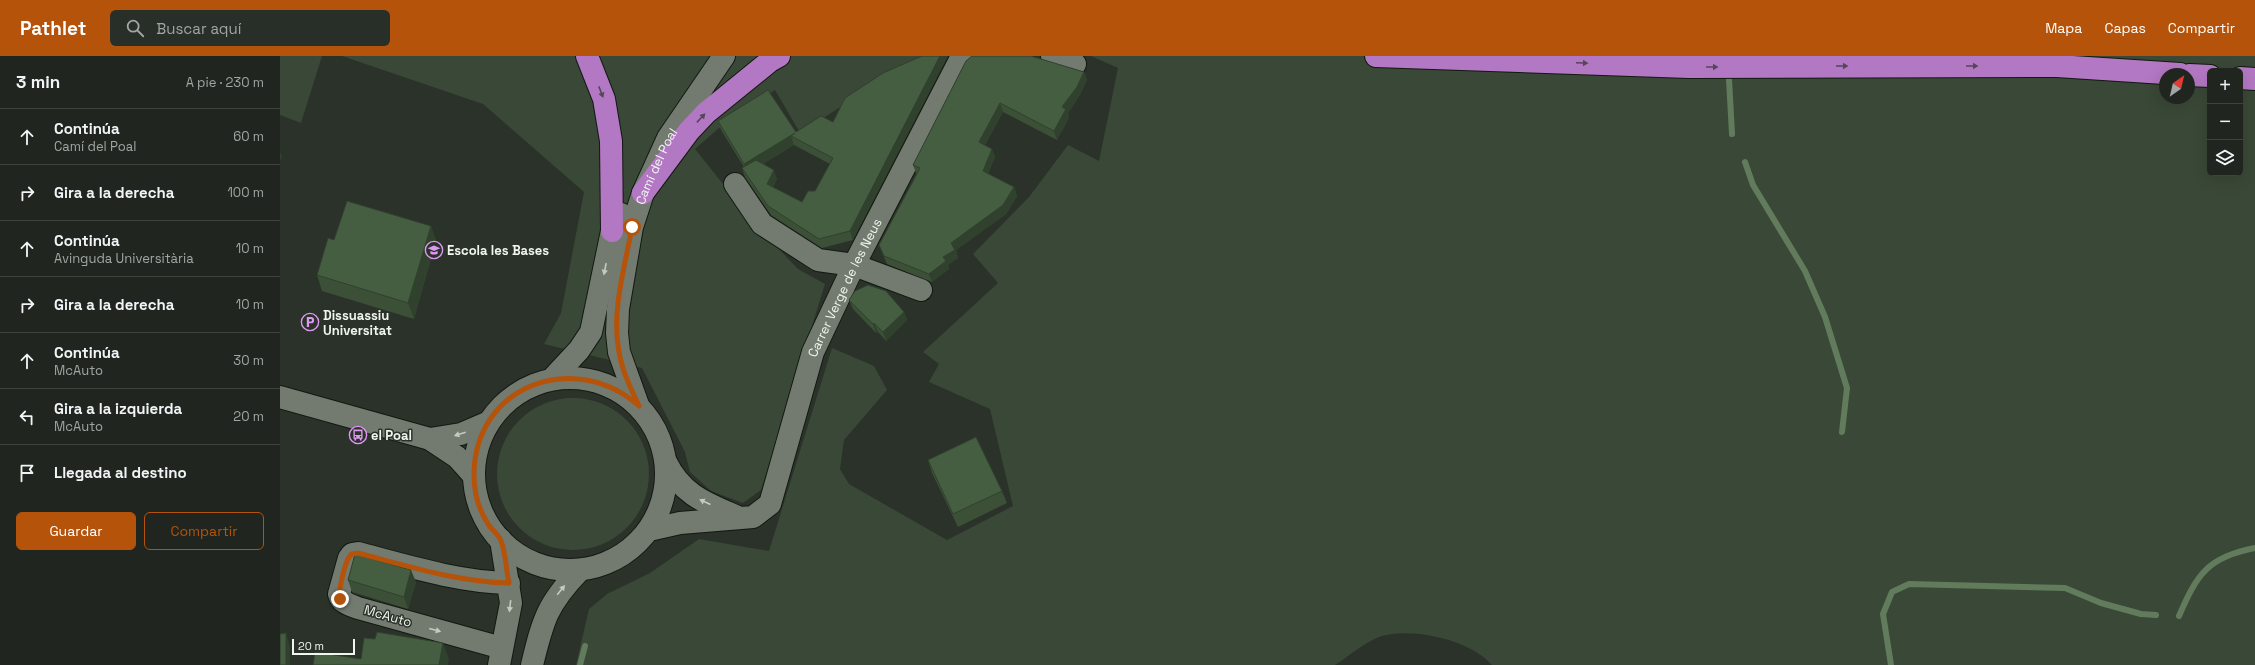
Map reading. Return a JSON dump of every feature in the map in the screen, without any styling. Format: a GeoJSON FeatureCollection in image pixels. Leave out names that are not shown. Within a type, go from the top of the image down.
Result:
{"type":"FeatureCollection","features":[{"type":"Feature","properties":{"kind":"highway"},"geometry":{"type":"LineString","coordinates":[[587,56],[604,99],[611,141],[612,231]]}},
{"type":"Feature","properties":{"kind":"highway"},"geometry":{"type":"LineString","coordinates":[[643,193],[689,131],[706,113],[770,61],[779,56]]}},
{"type":"Feature","properties":{"kind":"highway"},"geometry":{"type":"LineString","coordinates":[[1376,56],[1689,67],[2057,66],[2159,73]]}},
{"type":"Feature","properties":{"kind":"highway"},"geometry":{"type":"LineString","coordinates":[[2195,75],[2207,76]]}},
{"type":"Feature","properties":{"kind":"highway"},"geometry":{"type":"LineString","coordinates":[[2243,78],[2255,79]]}},
{"type":"Feature","properties":{"kind":"street","name":"Camí del Poal"},"geometry":{"type":"LineString","coordinates":[[552,379],[579,350],[591,332],[612,231],[650,148],[712,56]]}},
{"type":"Feature","properties":{"kind":"street","name":"Camí del Poal"},"geometry":{"type":"LineString","coordinates":[[639,406],[619,352],[617,333],[618,309],[632,227],[643,193],[668,138],[724,56]]}},
{"type":"Feature","properties":{"kind":"street","name":"Carrer Verge de les Neus"},"geometry":{"type":"LineString","coordinates":[[649,530],[680,523],[753,517],[770,504],[813,352],[854,265],[960,60],[967,56]]}},
{"type":"Feature","properties":{"kind":"street"},"geometry":{"type":"LineString","coordinates":[[1052,56],[1075,64]]}},
{"type":"Feature","properties":{"kind":"street"},"geometry":{"type":"LineString","coordinates":[[735,184],[762,224],[818,260],[854,265],[921,290]]}},
{"type":"Feature","properties":{"kind":"street"},"geometry":{"type":"LineString","coordinates":[[666,462],[665,493],[659,512],[649,530],[636,545],[619,557],[600,566],[580,570],[558,569],[537,564],[518,554],[501,540],[488,524],[480,506],[474,476],[479,442],[489,422],[501,406],[516,394],[533,385],[552,379],[573,378],[594,380],[613,388],[639,406],[655,428],[662,445],[666,462],[673,477],[684,489],[698,499],[741,519]]}},
{"type":"Feature","properties":{"kind":"street"},"geometry":{"type":"LineString","coordinates":[[280,397],[430,439],[457,457],[474,476]]}},
{"type":"Feature","properties":{"kind":"street"},"geometry":{"type":"LineString","coordinates":[[430,439],[461,434],[489,422]]}},
{"type":"Feature","properties":{"kind":"street"},"geometry":{"type":"LineString","coordinates":[[501,540],[511,603],[501,656]]}},
{"type":"Feature","properties":{"kind":"street","name":"McAuto"},"geometry":{"type":"LineString","coordinates":[[501,656],[358,608],[345,603],[340,599],[339,594],[349,558],[352,554],[358,553],[412,567],[464,577],[472,581],[509,583]]}},
{"type":"Feature","properties":{"kind":"street"},"geometry":{"type":"LineString","coordinates":[[532,665],[541,628],[552,604],[565,586],[580,570]]}},
{"type":"Feature","properties":{"kind":"green space"},"geometry":{"type":"Polygon","coordinates":[[[280,56],[322,56],[301,123],[280,115],[280,56]]]}},
{"type":"Feature","properties":{"kind":"green space"},"geometry":{"type":"Polygon","coordinates":[[[342,56],[937,56],[896,71],[800,133],[775,90],[719,128],[695,149],[756,225],[798,269],[825,284],[761,490],[743,503],[711,491],[690,472],[685,452],[642,368],[544,344],[561,313],[584,192],[483,104],[342,56]]]}},
{"type":"Feature","properties":{"kind":"green space"},"geometry":{"type":"Polygon","coordinates":[[[1091,56],[2255,56],[2255,665],[1492,665],[1483,656],[1456,642],[1409,633],[1376,638],[1335,665],[576,665],[589,609],[607,594],[650,573],[699,539],[769,551],[832,348],[874,366],[887,390],[844,440],[840,469],[849,484],[947,540],[1013,506],[990,409],[929,382],[939,364],[923,352],[998,283],[973,254],[1029,197],[1068,145],[1099,161],[1118,68],[1091,56]]]}},
{"type":"Feature","properties":{"kind":"green space"},"geometry":{"type":"Polygon","coordinates":[[[566,398],[580,398],[595,401],[609,407],[627,420],[640,438],[646,452],[649,474],[646,496],[640,510],[627,528],[609,541],[595,547],[580,550],[566,550],[551,547],[537,541],[525,533],[514,522],[506,510],[500,496],[497,481],[497,467],[500,452],[506,438],[514,426],[525,415],[537,407],[551,401],[566,398]]]}},
{"type":"Feature","properties":{"kind":"building"},"geometry":{"type":"Polygon","coordinates":[[[922,56],[940,56],[850,231],[819,239],[768,206],[742,168],[756,160],[774,170],[767,184],[802,202],[808,191],[815,191],[833,158],[791,136],[795,133],[744,164],[718,121],[768,90],[796,132],[821,116],[833,122],[845,98],[883,73],[922,56]]]}},
{"type":"Feature","properties":{"kind":"building"},"geometry":{"type":"Polygon","coordinates":[[[972,56],[1031,56],[1084,72],[1077,87],[1062,107],[1066,109],[1054,131],[1000,103],[979,142],[992,149],[983,171],[1014,187],[1003,205],[951,243],[955,250],[943,257],[946,261],[929,274],[884,256],[879,245],[920,168],[913,165],[966,61],[972,56]]]}},
{"type":"Feature","properties":{"kind":"building"},"geometry":{"type":"Polygon","coordinates":[[[347,201],[431,226],[408,303],[317,275],[328,238],[334,240],[347,201]]]}},
{"type":"Feature","properties":{"kind":"building"},"geometry":{"type":"Polygon","coordinates":[[[868,285],[886,291],[904,312],[883,332],[849,300],[855,291],[868,285]]]}},
{"type":"Feature","properties":{"kind":"building"},"geometry":{"type":"Polygon","coordinates":[[[976,437],[1002,491],[953,514],[928,460],[976,437]]]}},
{"type":"Feature","properties":{"kind":"building"},"geometry":{"type":"Polygon","coordinates":[[[355,554],[411,570],[404,597],[348,580],[355,554]]]}},
{"type":"Feature","properties":{"kind":"building"},"geometry":{"type":"Polygon","coordinates":[[[377,632],[443,643],[439,665],[313,665],[315,652],[361,659],[364,638],[375,639],[377,632]]]}},
{"type":"Feature","properties":{"kind":"building"},"geometry":{"type":"Polygon","coordinates":[[[286,633],[286,665],[280,665],[280,634],[286,633]]]}},
{"type":"Feature","properties":{"kind":"waterway"},"geometry":{"type":"LineString","coordinates":[[1729,79],[1732,134]]}},
{"type":"Feature","properties":{"kind":"waterway"},"geometry":{"type":"LineString","coordinates":[[1745,162],[1753,185],[1805,271],[1825,317],[1847,388],[1842,432]]}},
{"type":"Feature","properties":{"kind":"waterway"},"geometry":{"type":"LineString","coordinates":[[2179,616],[2192,589],[2206,570],[2215,562],[2226,557],[2255,548]]}},
{"type":"Feature","properties":{"kind":"waterway"},"geometry":{"type":"LineString","coordinates":[[1891,665],[1883,614],[1892,592],[1909,584],[2065,588],[2101,603],[2141,614],[2156,615]]}},
{"type":"Feature","properties":{"kind":"waterway"},"geometry":{"type":"LineString","coordinates":[[580,665],[585,646]]}},
{"type":"Feature","properties":{"kind":"place","name":"Escola les Bases"},"geometry":{"type":"Point","coordinates":[434,250]}},
{"type":"Feature","properties":{"kind":"place","name":"Dissuassiu Universitat"},"geometry":{"type":"Point","coordinates":[310,322]}},
{"type":"Feature","properties":{"kind":"place","name":"el Poal"},"geometry":{"type":"Point","coordinates":[358,435]}},
{"type":"Feature","properties":{"kind":"route"},"geometry":{"type":"LineString","coordinates":[[340,599],[340,588],[349,558],[352,554],[358,553],[427,571],[464,577],[472,581],[509,583],[501,540],[488,524],[477,496],[474,464],[479,442],[489,422],[501,406],[525,389],[552,379],[573,378],[594,380],[623,393],[639,406],[626,376],[619,352],[617,333],[618,309],[632,227]]}}]}
